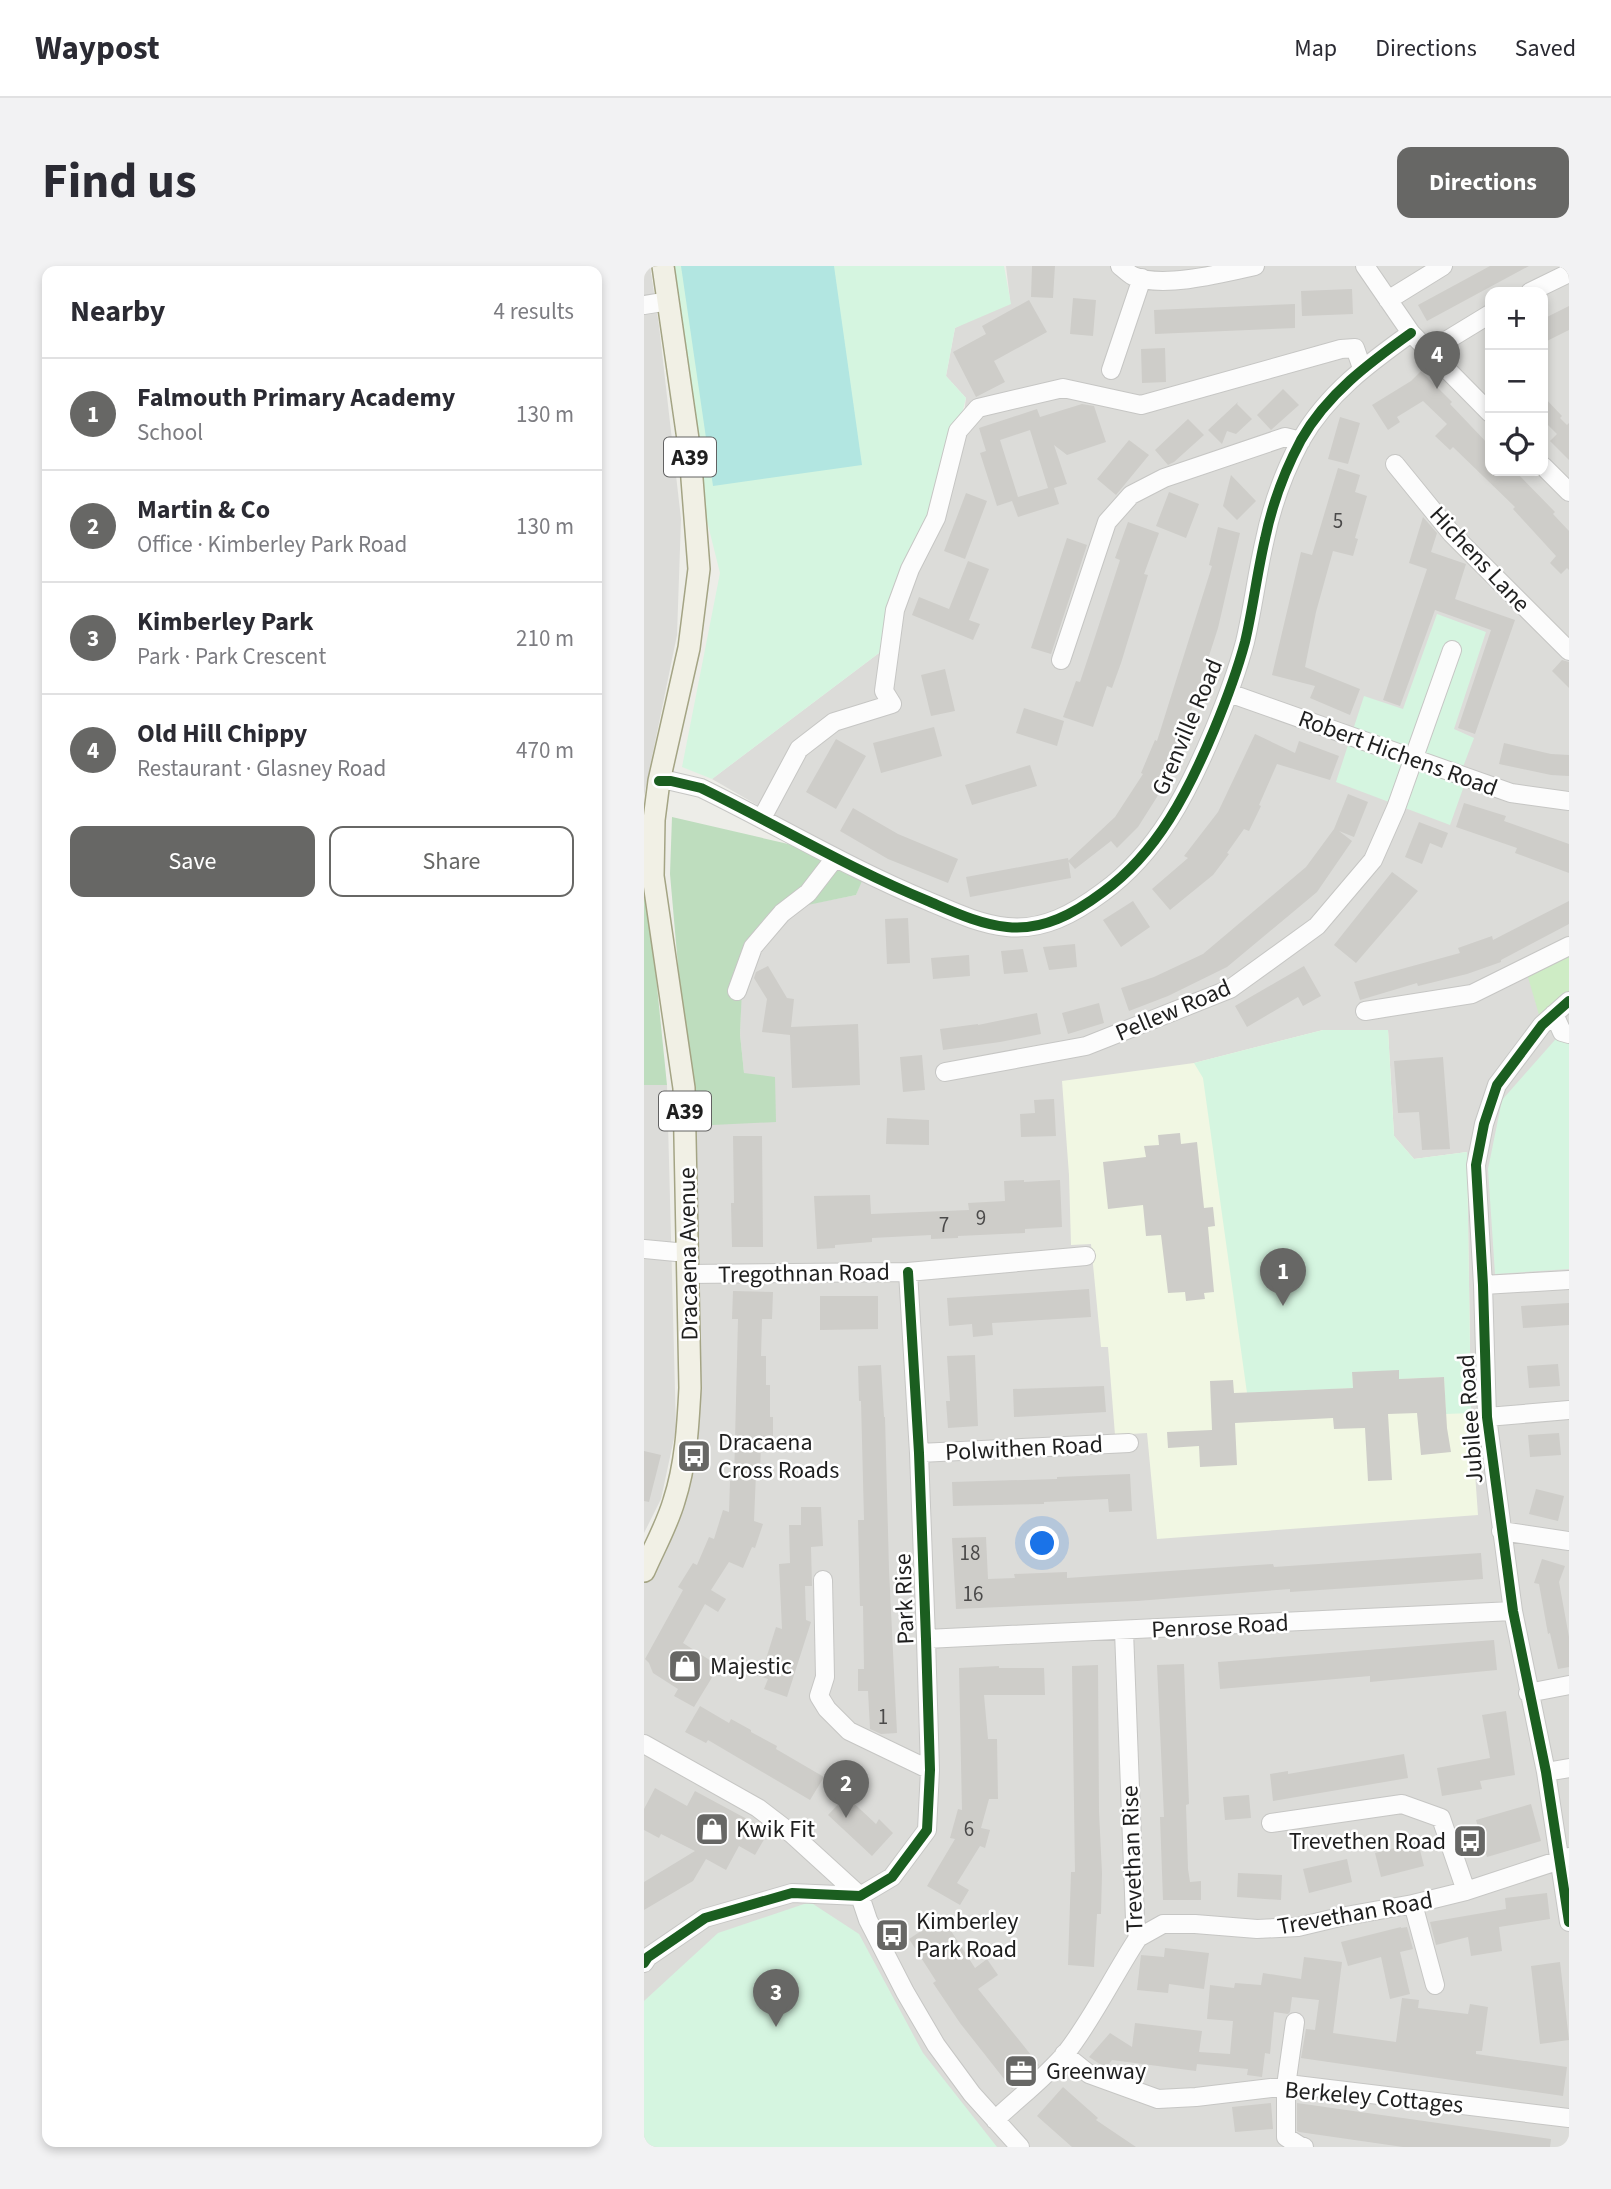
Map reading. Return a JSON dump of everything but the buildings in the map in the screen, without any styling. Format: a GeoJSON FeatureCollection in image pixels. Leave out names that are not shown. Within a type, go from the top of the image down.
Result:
{"type":"FeatureCollection","features":[{"type":"Feature","properties":{"kind":"main road","name":"Dracaena Avenue"},"geometry":{"type":"LineString","coordinates":[[644,1571],[674,1502],[688,1427],[690,1388],[684,1088],[653,876],[654,783],[689,648],[699,569],[690,453],[663,266]]}},
{"type":"Feature","properties":{"kind":"street"},"geometry":{"type":"LineString","coordinates":[[1120,266],[1132,276],[1157,282],[1255,266]]}},
{"type":"Feature","properties":{"kind":"street"},"geometry":{"type":"LineString","coordinates":[[1365,266],[1411,333],[1489,413]]}},
{"type":"Feature","properties":{"kind":"street"},"geometry":{"type":"LineString","coordinates":[[1388,300],[1443,266]]}},
{"type":"Feature","properties":{"kind":"street"},"geometry":{"type":"LineString","coordinates":[[1540,287],[1569,273]]}},
{"type":"Feature","properties":{"kind":"street"},"geometry":{"type":"LineString","coordinates":[[1111,370],[1142,278]]}},
{"type":"Feature","properties":{"kind":"street"},"geometry":{"type":"LineString","coordinates":[[644,305],[669,301]]}},
{"type":"Feature","properties":{"kind":"street"},"geometry":{"type":"LineString","coordinates":[[1432,355],[1449,340],[1485,317]]}},
{"type":"Feature","properties":{"kind":"street","name":"Grenville Road"},"geometry":{"type":"LineString","coordinates":[[654,783],[671,781],[701,788],[884,883],[979,923],[1009,928],[1032,926],[1054,922],[1085,906],[1112,886],[1150,848],[1171,819],[1198,767],[1229,693],[1245,642],[1276,499],[1301,441],[1317,416],[1362,368],[1411,333]]}},
{"type":"Feature","properties":{"kind":"street"},"geometry":{"type":"LineString","coordinates":[[762,818],[799,749],[834,722],[892,704],[884,691],[895,610],[910,569],[936,518],[958,430],[978,408],[1063,388],[1142,405],[1341,349],[1356,348],[1362,368]]}},
{"type":"Feature","properties":{"kind":"street"},"geometry":{"type":"LineString","coordinates":[[1061,660],[1107,522],[1131,495],[1164,478],[1284,438],[1301,441]]}},
{"type":"Feature","properties":{"kind":"street","name":"Hichens Lane"},"geometry":{"type":"LineString","coordinates":[[1395,464],[1452,534],[1569,651]]}},
{"type":"Feature","properties":{"kind":"street"},"geometry":{"type":"LineString","coordinates":[[1548,471],[1569,492]]}},
{"type":"Feature","properties":{"kind":"street","name":"Pellew Road"},"geometry":{"type":"LineString","coordinates":[[945,1072],[1086,1046],[1230,989],[1317,926],[1373,860],[1396,808],[1452,650]]}},
{"type":"Feature","properties":{"kind":"street","name":"Robert Hichens Road"},"geometry":{"type":"LineString","coordinates":[[1229,693],[1511,793],[1569,801]]}},
{"type":"Feature","properties":{"kind":"street"},"geometry":{"type":"LineString","coordinates":[[737,991],[753,947],[782,914],[808,893],[835,858]]}},
{"type":"Feature","properties":{"kind":"street"},"geometry":{"type":"LineString","coordinates":[[1366,1011],[1472,994],[1569,946]]}},
{"type":"Feature","properties":{"kind":"street","name":"Jubilee Road"},"geometry":{"type":"LineString","coordinates":[[1569,1001],[1542,1025],[1497,1085],[1484,1124],[1476,1165],[1487,1417],[1501,1531],[1528,1693],[1564,1858],[1569,1922]]}},
{"type":"Feature","properties":{"kind":"street"},"geometry":{"type":"LineString","coordinates":[[1554,1014],[1562,1032],[1569,1034]]}},
{"type":"Feature","properties":{"kind":"street"},"geometry":{"type":"LineString","coordinates":[[644,1248],[676,1252],[688,1250]]}},
{"type":"Feature","properties":{"kind":"street","name":"Tregothnan Road"},"geometry":{"type":"LineString","coordinates":[[688,1274],[908,1272],[1086,1256]]}},
{"type":"Feature","properties":{"kind":"street","name":"Park Rise"},"geometry":{"type":"LineString","coordinates":[[860,1896],[892,1877],[927,1830],[930,1770],[926,1639],[919,1453],[908,1272]]}},
{"type":"Feature","properties":{"kind":"street"},"geometry":{"type":"LineString","coordinates":[[1483,1285],[1569,1280]]}},
{"type":"Feature","properties":{"kind":"street"},"geometry":{"type":"LineString","coordinates":[[1487,1417],[1569,1410]]}},
{"type":"Feature","properties":{"kind":"street","name":"Polwithen Road"},"geometry":{"type":"LineString","coordinates":[[919,1453],[1129,1443]]}},
{"type":"Feature","properties":{"kind":"street"},"geometry":{"type":"LineString","coordinates":[[1501,1531],[1569,1541]]}},
{"type":"Feature","properties":{"kind":"street"},"geometry":{"type":"LineString","coordinates":[[822,1580],[825,1677],[819,1696],[827,1709],[849,1731],[930,1770]]}},
{"type":"Feature","properties":{"kind":"street","name":"Penrose Road"},"geometry":{"type":"LineString","coordinates":[[926,1639],[1513,1611]]}},
{"type":"Feature","properties":{"kind":"street","name":"Trevethan Rise"},"geometry":{"type":"LineString","coordinates":[[995,2120],[1064,2054],[1098,2007],[1138,1938],[1135,1919],[1124,1631]]}},
{"type":"Feature","properties":{"kind":"street"},"geometry":{"type":"LineString","coordinates":[[1528,1693],[1569,1685]]}},
{"type":"Feature","properties":{"kind":"street"},"geometry":{"type":"LineString","coordinates":[[644,1744],[758,1808],[792,1834],[860,1896],[868,1920],[936,2045],[972,2094],[1020,2147]]}},
{"type":"Feature","properties":{"kind":"street"},"geometry":{"type":"LineString","coordinates":[[1546,1772],[1569,1769]]}},
{"type":"Feature","properties":{"kind":"street"},"geometry":{"type":"LineString","coordinates":[[1271,1823],[1402,1804],[1441,1818],[1466,1891]]}},
{"type":"Feature","properties":{"kind":"street","name":"Trevethan Road"},"geometry":{"type":"LineString","coordinates":[[1138,1938],[1163,1924],[1257,1929],[1298,1927],[1413,1905],[1466,1891],[1564,1858]]}},
{"type":"Feature","properties":{"kind":"street"},"geometry":{"type":"LineString","coordinates":[[644,1963],[648,1957],[705,1918],[792,1893],[860,1896]]}},
{"type":"Feature","properties":{"kind":"street"},"geometry":{"type":"LineString","coordinates":[[1413,1905],[1435,1985]]}},
{"type":"Feature","properties":{"kind":"street"},"geometry":{"type":"LineString","coordinates":[[1295,2022],[1286,2086],[1286,2137],[1304,2147]]}},
{"type":"Feature","properties":{"kind":"street","name":"Berkeley Cottages"},"geometry":{"type":"LineString","coordinates":[[1064,2054],[1089,2074],[1158,2099],[1296,2085],[1569,2118]]}},
{"type":"Feature","properties":{"kind":"shaded area"},"geometry":{"type":"Polygon","coordinates":[[[644,266],[650,266],[659,326],[681,519],[677,635],[644,796],[644,266]]]}},
{"type":"Feature","properties":{"kind":"shaded area"},"geometry":{"type":"Polygon","coordinates":[[[660,266],[1004,266],[1011,304],[955,328],[946,376],[966,398],[936,518],[883,650],[712,779],[682,767],[720,573],[690,453],[660,266]]]}},
{"type":"Feature","properties":{"kind":"shaded area"},"geometry":{"type":"Polygon","coordinates":[[[681,266],[834,266],[862,465],[713,486],[681,266]]]}},
{"type":"Feature","properties":{"kind":"shaded area"},"geometry":{"type":"Polygon","coordinates":[[[1006,266],[1569,266],[1569,2147],[644,2147],[644,1583],[668,1529],[689,1470],[692,1126],[744,1073],[740,1034],[743,943],[769,912],[856,895],[866,868],[712,779],[883,650],[961,437],[966,398],[946,376],[955,328],[1010,300],[1006,266]]]}},
{"type":"Feature","properties":{"kind":"shaded area"},"geometry":{"type":"Polygon","coordinates":[[[1437,614],[1486,632],[1454,729],[1474,738],[1463,767],[1470,769],[1450,825],[1336,782],[1364,696],[1403,709],[1437,614]]]}},
{"type":"Feature","properties":{"kind":"shaded area"},"geometry":{"type":"Polygon","coordinates":[[[1323,1030],[1388,1030],[1394,1136],[1414,1159],[1467,1152],[1471,1417],[1478,1515],[1157,1539],[1147,1433],[1115,1435],[1108,1347],[1101,1347],[1091,1244],[1071,1245],[1062,1081],[1194,1063],[1323,1030]]]}},
{"type":"Feature","properties":{"kind":"shaded area"},"geometry":{"type":"Polygon","coordinates":[[[1323,1030],[1388,1030],[1394,1136],[1414,1159],[1467,1152],[1471,1413],[1446,1414],[1444,1377],[1399,1379],[1399,1371],[1352,1372],[1353,1388],[1247,1393],[1203,1078],[1194,1063],[1323,1030]]]}},
{"type":"Feature","properties":{"kind":"shaded area"},"geometry":{"type":"Polygon","coordinates":[[[1562,1032],[1569,1034],[1569,1269],[1495,1274],[1488,1169],[1502,1100],[1562,1032]]]}},
{"type":"Feature","properties":{"kind":"shaded area"},"geometry":{"type":"Polygon","coordinates":[[[644,1085],[667,1085],[676,1429],[661,1499],[644,1533],[644,1085]]]}},
{"type":"Feature","properties":{"kind":"shaded area"},"geometry":{"type":"Polygon","coordinates":[[[810,1902],[859,1934],[923,2053],[997,2147],[644,2147],[644,2001],[718,1933],[810,1902]]]}},
{"type":"Feature","properties":{"kind":"green space"},"geometry":{"type":"Polygon","coordinates":[[[672,817],[797,846],[862,881],[856,895],[769,913],[744,943],[740,1034],[744,1073],[775,1077],[776,1122],[692,1126],[670,874],[672,817]]]}},
{"type":"Feature","properties":{"kind":"green space"},"geometry":{"type":"Polygon","coordinates":[[[644,858],[667,1085],[644,1085],[644,858]]]}},
{"type":"Feature","properties":{"kind":"green space"},"geometry":{"type":"Polygon","coordinates":[[[1569,946],[1569,1001],[1542,1025],[1525,967],[1569,946]]]}},
{"type":"Feature","properties":{"kind":"cycle path"},"geometry":{"type":"LineString","coordinates":[[659,781],[701,788],[870,875],[977,920],[1020,928],[1058,919],[1081,907],[1103,892],[1140,859],[1169,819],[1193,776],[1231,686],[1245,642],[1271,513],[1301,440],[1323,408],[1350,380],[1411,333]]}},
{"type":"Feature","properties":{"kind":"cycle path"},"geometry":{"type":"LineString","coordinates":[[1569,1001],[1542,1025],[1497,1085],[1484,1124],[1476,1165],[1487,1417],[1513,1611],[1546,1772],[1569,1922]]}},
{"type":"Feature","properties":{"kind":"cycle path"},"geometry":{"type":"LineString","coordinates":[[644,1963],[648,1957],[705,1918],[792,1893],[860,1896],[892,1877],[927,1830],[930,1770],[926,1639],[919,1453],[908,1272]]}},
{"type":"Feature","properties":{"kind":"place","name":"Old Hill Chippy"},"geometry":{"type":"Point","coordinates":[1437,389]}},
{"type":"Feature","properties":{"kind":"place","name":"Falmouth Primary Academy"},"geometry":{"type":"Point","coordinates":[1283,1306]}},
{"type":"Feature","properties":{"kind":"place","name":"Dracaena Cross Roads"},"geometry":{"type":"Point","coordinates":[694,1456]}},
{"type":"Feature","properties":{"kind":"place","name":"Majestic"},"geometry":{"type":"Point","coordinates":[685,1666]}},
{"type":"Feature","properties":{"kind":"place","name":"Martin & Co"},"geometry":{"type":"Point","coordinates":[846,1818]}},
{"type":"Feature","properties":{"kind":"place","name":"Kwik Fit"},"geometry":{"type":"Point","coordinates":[712,1829]}},
{"type":"Feature","properties":{"kind":"place","name":"Trevethen Road"},"geometry":{"type":"Point","coordinates":[1470,1841]}},
{"type":"Feature","properties":{"kind":"place","name":"Kimberley Park Road"},"geometry":{"type":"Point","coordinates":[892,1935]}},
{"type":"Feature","properties":{"kind":"place","name":"Kimberley Park"},"geometry":{"type":"Point","coordinates":[776,2027]}},
{"type":"Feature","properties":{"kind":"place","name":"Greenway"},"geometry":{"type":"Point","coordinates":[1021,2071]}}]}
